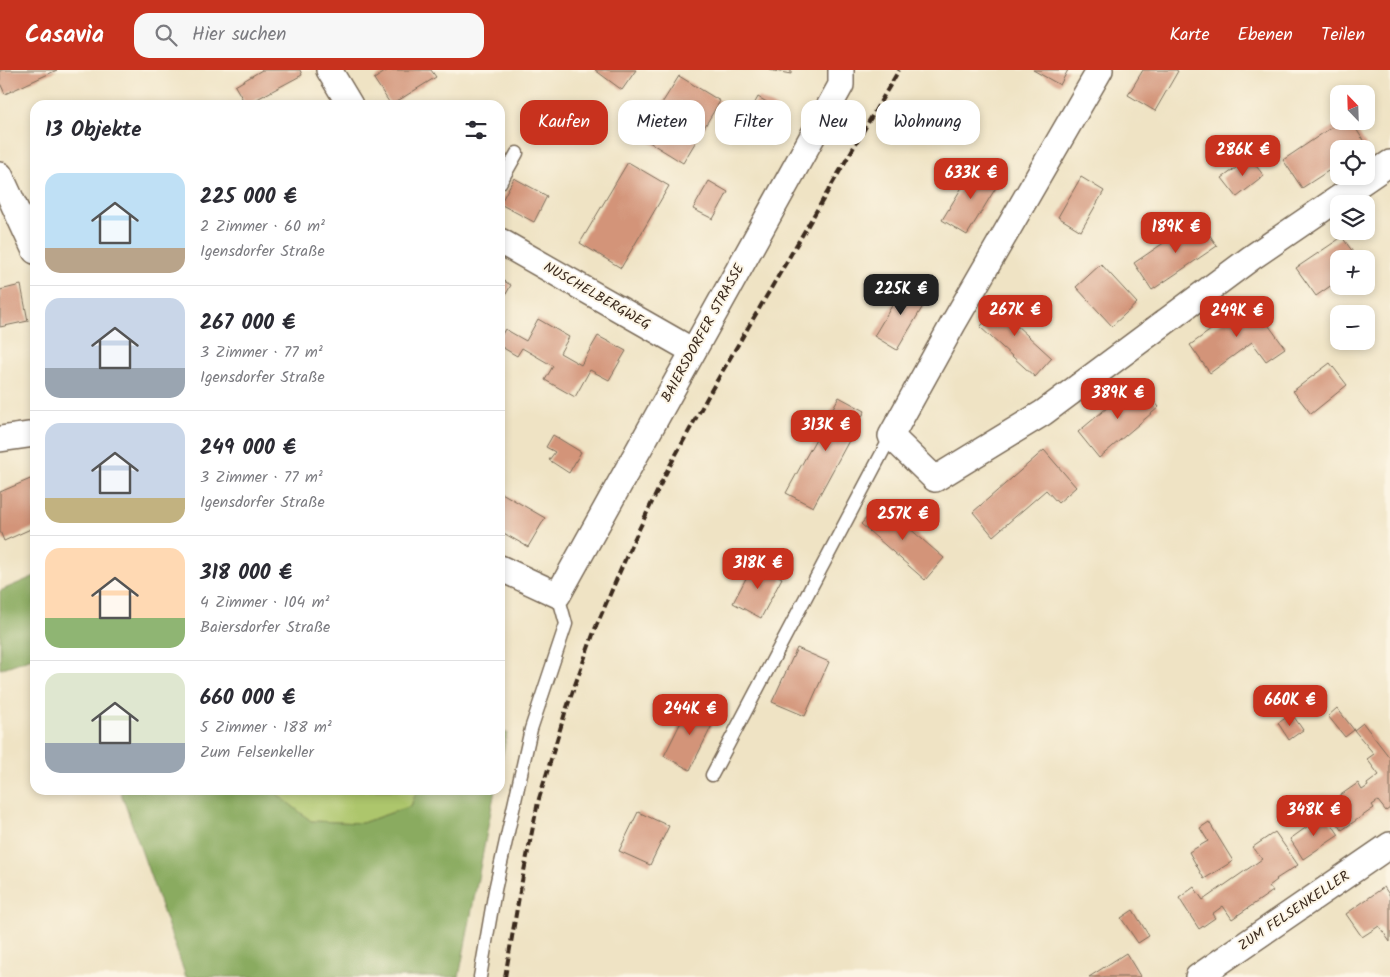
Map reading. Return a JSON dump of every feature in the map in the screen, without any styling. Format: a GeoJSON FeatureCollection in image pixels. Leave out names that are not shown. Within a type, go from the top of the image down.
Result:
{"type":"FeatureCollection","features":[{"type":"Feature","properties":{"kind":"street"},"geometry":{"type":"LineString","coordinates":[[329,70],[347,100]]}},
{"type":"Feature","properties":{"kind":"street","name":"BAIERSDORFER STRASSE"},"geometry":{"type":"LineString","coordinates":[[558,594],[841,85],[841,70]]}},
{"type":"Feature","properties":{"kind":"street"},"geometry":{"type":"LineString","coordinates":[[1100,70],[953,324],[891,436],[935,479],[1043,412],[1252,258],[1390,163]]}},
{"type":"Feature","properties":{"kind":"street"},"geometry":{"type":"LineString","coordinates":[[0,174],[30,240]]}},
{"type":"Feature","properties":{"kind":"street","name":"NUSCHELBERGWEG"},"geometry":{"type":"LineString","coordinates":[[505,244],[693,351]]}},
{"type":"Feature","properties":{"kind":"street"},"geometry":{"type":"LineString","coordinates":[[0,439],[30,435]]}},
{"type":"Feature","properties":{"kind":"street"},"geometry":{"type":"LineString","coordinates":[[505,570],[558,594]]}},
{"type":"Feature","properties":{"kind":"street","name":"ZUM FELSENKELLER"},"geometry":{"type":"LineString","coordinates":[[1198,977],[1390,845]]}},
{"type":"Feature","properties":{"kind":"lane"},"geometry":{"type":"LineString","coordinates":[[505,174],[517,153]]}},
{"type":"Feature","properties":{"kind":"lane"},"geometry":{"type":"LineString","coordinates":[[712,775],[891,436]]}},
{"type":"Feature","properties":{"kind":"lane"},"geometry":{"type":"LineString","coordinates":[[480,977],[495,890],[531,729],[566,624],[558,594]]}},
{"type":"Feature","properties":{"kind":"green space"},"geometry":{"type":"Polygon","coordinates":[[[30,578],[30,659],[0,669],[0,591],[30,578]]]}},
{"type":"Feature","properties":{"kind":"green space"},"geometry":{"type":"Polygon","coordinates":[[[122,795],[278,795],[311,821],[362,823],[411,806],[415,795],[494,795],[459,977],[186,977],[122,795]]]}},
{"type":"Feature","properties":{"kind":"green space"},"geometry":{"type":"Polygon","coordinates":[[[278,795],[415,795],[411,806],[362,823],[311,821],[278,795]]]}},
{"type":"Feature","properties":{"kind":"building"},"geometry":{"type":"Polygon","coordinates":[[[0,70],[57,70],[5,94],[0,83],[0,70]]]}},
{"type":"Feature","properties":{"kind":"building"},"geometry":{"type":"Polygon","coordinates":[[[262,70],[300,70],[302,75],[255,100],[243,100],[235,86],[262,70]]]}},
{"type":"Feature","properties":{"kind":"building"},"geometry":{"type":"Polygon","coordinates":[[[388,70],[431,70],[436,77],[399,100],[388,100],[374,79],[388,70]]]}},
{"type":"Feature","properties":{"kind":"building"},"geometry":{"type":"Polygon","coordinates":[[[595,70],[636,70],[622,90],[595,70]]]}},
{"type":"Feature","properties":{"kind":"building"},"geometry":{"type":"Polygon","coordinates":[[[769,70],[791,70],[791,74],[769,70]]]}},
{"type":"Feature","properties":{"kind":"building"},"geometry":{"type":"Polygon","coordinates":[[[1033,70],[1068,70],[1060,85],[1033,70]]]}},
{"type":"Feature","properties":{"kind":"building"},"geometry":{"type":"Polygon","coordinates":[[[1143,70],[1178,71],[1155,111],[1128,95],[1143,70]]]}},
{"type":"Feature","properties":{"kind":"building"},"geometry":{"type":"Polygon","coordinates":[[[679,76],[718,100],[715,100],[715,109],[705,126],[705,100],[664,100],[679,76]]]}},
{"type":"Feature","properties":{"kind":"building"},"geometry":{"type":"Polygon","coordinates":[[[1330,128],[1330,130],[1357,130],[1363,140],[1330,140],[1330,170],[1302,188],[1283,160],[1330,128]]]}},
{"type":"Feature","properties":{"kind":"building"},"geometry":{"type":"Polygon","coordinates":[[[654,145],[694,145],[683,163],[654,145]]]}},
{"type":"Feature","properties":{"kind":"building"},"geometry":{"type":"Polygon","coordinates":[[[1250,158],[1264,176],[1237,197],[1222,178],[1250,158]]]}},
{"type":"Feature","properties":{"kind":"building"},"geometry":{"type":"Polygon","coordinates":[[[628,162],[669,186],[621,268],[580,243],[628,162]]]}},
{"type":"Feature","properties":{"kind":"building"},"geometry":{"type":"Polygon","coordinates":[[[975,166],[1000,181],[967,235],[942,220],[975,166]]]}},
{"type":"Feature","properties":{"kind":"building"},"geometry":{"type":"Polygon","coordinates":[[[1081,177],[1104,191],[1081,231],[1058,217],[1081,177]]]}},
{"type":"Feature","properties":{"kind":"building"},"geometry":{"type":"Polygon","coordinates":[[[514,178],[547,196],[534,222],[505,207],[505,195],[514,178]]]}},
{"type":"Feature","properties":{"kind":"building"},"geometry":{"type":"Polygon","coordinates":[[[709,181],[728,192],[713,219],[693,209],[709,181]]]}},
{"type":"Feature","properties":{"kind":"building"},"geometry":{"type":"Polygon","coordinates":[[[1199,219],[1217,246],[1152,290],[1134,263],[1199,219]]]}},
{"type":"Feature","properties":{"kind":"building"},"geometry":{"type":"Polygon","coordinates":[[[1338,240],[1344,240],[1351,250],[1330,250],[1330,286],[1316,296],[1296,268],[1338,240]]]}},
{"type":"Feature","properties":{"kind":"building"},"geometry":{"type":"Polygon","coordinates":[[[1101,264],[1137,303],[1112,326],[1076,287],[1101,264]]]}},
{"type":"Feature","properties":{"kind":"building"},"geometry":{"type":"Polygon","coordinates":[[[505,282],[511,285],[505,296],[505,282]]]}},
{"type":"Feature","properties":{"kind":"building"},"geometry":{"type":"Polygon","coordinates":[[[906,282],[929,296],[897,350],[874,336],[906,282]]]}},
{"type":"Feature","properties":{"kind":"building"},"geometry":{"type":"Polygon","coordinates":[[[21,285],[28,321],[0,327],[0,290],[21,285]]]}},
{"type":"Feature","properties":{"kind":"building"},"geometry":{"type":"Polygon","coordinates":[[[1009,296],[1028,313],[1016,325],[1052,358],[1035,377],[980,327],[1009,296]]]}},
{"type":"Feature","properties":{"kind":"building"},"geometry":{"type":"Polygon","coordinates":[[[1251,301],[1285,348],[1266,361],[1252,342],[1210,373],[1190,345],[1251,301]]]}},
{"type":"Feature","properties":{"kind":"building"},"geometry":{"type":"Polygon","coordinates":[[[538,319],[569,337],[560,353],[581,365],[598,336],[626,351],[609,380],[590,370],[575,397],[545,380],[553,366],[522,348],[517,356],[505,349],[505,329],[526,341],[538,319]]]}},
{"type":"Feature","properties":{"kind":"building"},"geometry":{"type":"Polygon","coordinates":[[[1330,363],[1347,385],[1311,414],[1293,391],[1330,363]]]}},
{"type":"Feature","properties":{"kind":"building"},"geometry":{"type":"Polygon","coordinates":[[[1138,382],[1159,407],[1099,458],[1078,432],[1138,382]]]}},
{"type":"Feature","properties":{"kind":"building"},"geometry":{"type":"Polygon","coordinates":[[[839,397],[865,411],[813,507],[786,493],[839,397]]]}},
{"type":"Feature","properties":{"kind":"building"},"geometry":{"type":"Polygon","coordinates":[[[553,435],[581,452],[569,473],[549,460],[555,452],[546,447],[553,435]]]}},
{"type":"Feature","properties":{"kind":"building"},"geometry":{"type":"Polygon","coordinates":[[[1044,450],[1076,487],[1058,503],[1046,490],[993,536],[973,512],[1044,450]]]}},
{"type":"Feature","properties":{"kind":"building"},"geometry":{"type":"Polygon","coordinates":[[[30,479],[30,529],[4,541],[0,531],[0,492],[30,479]]]}},
{"type":"Feature","properties":{"kind":"building"},"geometry":{"type":"Polygon","coordinates":[[[505,495],[545,518],[528,547],[505,534],[505,495]]]}},
{"type":"Feature","properties":{"kind":"building"},"geometry":{"type":"Polygon","coordinates":[[[880,503],[944,558],[925,580],[861,524],[880,503]]]}},
{"type":"Feature","properties":{"kind":"building"},"geometry":{"type":"Polygon","coordinates":[[[754,563],[782,578],[761,618],[733,603],[754,563]]]}},
{"type":"Feature","properties":{"kind":"building"},"geometry":{"type":"Polygon","coordinates":[[[797,648],[829,662],[805,716],[772,702],[797,648]]]}},
{"type":"Feature","properties":{"kind":"building"},"geometry":{"type":"Polygon","coordinates":[[[691,702],[717,715],[690,770],[664,756],[691,702]]]}},
{"type":"Feature","properties":{"kind":"building"},"geometry":{"type":"Polygon","coordinates":[[[1337,708],[1354,730],[1345,737],[1328,716],[1337,708]]]}},
{"type":"Feature","properties":{"kind":"building"},"geometry":{"type":"Polygon","coordinates":[[[1292,714],[1303,730],[1289,740],[1278,723],[1292,714]]]}},
{"type":"Feature","properties":{"kind":"building"},"geometry":{"type":"Polygon","coordinates":[[[1363,723],[1390,758],[1390,808],[1386,811],[1378,801],[1372,805],[1374,808],[1342,830],[1326,805],[1358,783],[1362,790],[1379,775],[1367,759],[1374,754],[1354,730],[1363,723]]]}},
{"type":"Feature","properties":{"kind":"building"},"geometry":{"type":"Polygon","coordinates":[[[638,812],[669,826],[650,865],[619,851],[638,812]]]}},
{"type":"Feature","properties":{"kind":"building"},"geometry":{"type":"Polygon","coordinates":[[[1325,814],[1339,835],[1303,859],[1290,839],[1325,814]]]}},
{"type":"Feature","properties":{"kind":"building"},"geometry":{"type":"Polygon","coordinates":[[[1209,822],[1233,861],[1204,879],[1189,852],[1208,841],[1200,828],[1209,822]]]}},
{"type":"Feature","properties":{"kind":"building"},"geometry":{"type":"Polygon","coordinates":[[[1275,832],[1298,865],[1276,879],[1269,886],[1273,891],[1232,919],[1223,906],[1212,914],[1215,918],[1199,929],[1179,898],[1194,887],[1203,900],[1262,859],[1253,847],[1275,832]]]}},
{"type":"Feature","properties":{"kind":"building"},"geometry":{"type":"Polygon","coordinates":[[[1384,887],[1390,896],[1390,942],[1379,926],[1362,937],[1346,914],[1384,887]]]}},
{"type":"Feature","properties":{"kind":"building"},"geometry":{"type":"Polygon","coordinates":[[[1133,910],[1149,936],[1138,943],[1121,918],[1133,910]]]}},
{"type":"Feature","properties":{"kind":"building"},"geometry":{"type":"Polygon","coordinates":[[[1126,953],[1139,977],[1089,977],[1126,953]]]}},
{"type":"Feature","properties":{"kind":"railway"},"geometry":{"type":"LineString","coordinates":[[505,977],[538,802],[565,713],[595,629],[631,546],[668,469],[712,389],[899,70]]}}]}
